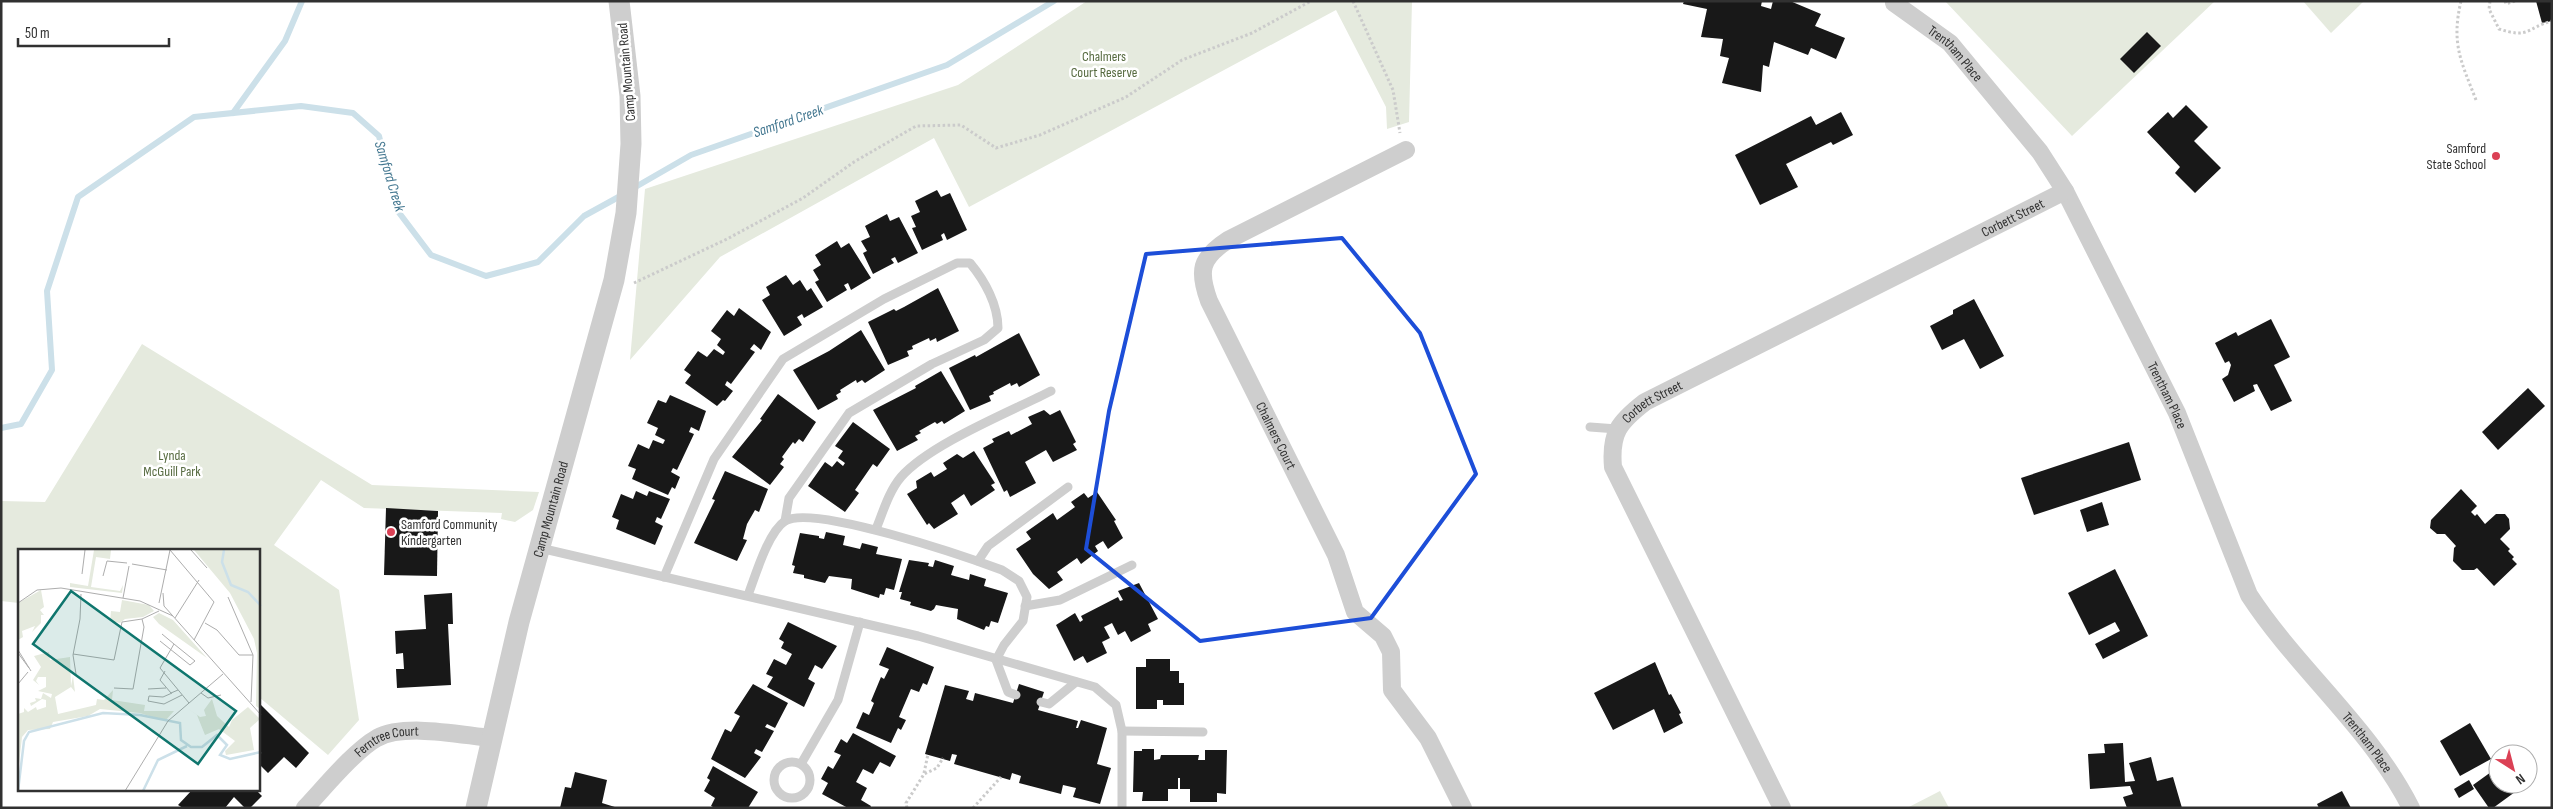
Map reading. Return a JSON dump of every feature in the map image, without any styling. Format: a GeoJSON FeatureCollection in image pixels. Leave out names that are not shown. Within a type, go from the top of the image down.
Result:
{"type":"FeatureCollection","features":[{"type":"Feature","properties":{"kind":"street","name":"Camp Mountain Road"},"geometry":{"type":"LineString","coordinates":[[476,808],[519,622],[614,280],[626,213],[631,144],[630,96],[619,1]]}},
{"type":"Feature","properties":{"kind":"street","name":"Trentham Place"},"geometry":{"type":"LineString","coordinates":[[1894,3],[1950,42],[2040,152],[2065,191],[2177,413],[2249,596],[2267,623],[2389,767],[2411,808]]}},
{"type":"Feature","properties":{"kind":"street","name":"Chalmers Court"},"geometry":{"type":"LineString","coordinates":[[1406,150],[1218,247],[1202,268],[1202,281],[1209,301],[1336,555],[1355,612],[1383,636],[1391,652],[1392,690],[1428,738],[1463,808]]}},
{"type":"Feature","properties":{"kind":"street","name":"Corbett Street"},"geometry":{"type":"LineString","coordinates":[[1782,808],[1613,467],[1611,449],[1617,429],[1628,416],[1645,402],[2065,191]]}},
{"type":"Feature","properties":{"kind":"street","name":"Ferntree Court"},"geometry":{"type":"LineString","coordinates":[[305,808],[354,757],[377,738],[402,731],[491,738]]}},
{"type":"Feature","properties":{"kind":"lane"},"geometry":{"type":"LineString","coordinates":[[664,577],[714,459],[783,359],[884,299],[957,263],[970,263],[979,274],[998,313],[998,328],[984,340],[932,364],[849,413],[789,498],[785,521],[773,535],[748,596]]}},
{"type":"Feature","properties":{"kind":"lane"},"geometry":{"type":"LineString","coordinates":[[876,529],[886,502],[901,477],[926,456],[1051,391]]}},
{"type":"Feature","properties":{"kind":"lane"},"geometry":{"type":"LineString","coordinates":[[1590,427],[1617,429]]}},
{"type":"Feature","properties":{"kind":"lane"},"geometry":{"type":"LineString","coordinates":[[978,561],[988,546],[1068,487]]}},
{"type":"Feature","properties":{"kind":"lane"},"geometry":{"type":"LineString","coordinates":[[785,521],[802,517],[876,529],[978,561],[1002,570],[1019,581],[1027,597],[1023,621],[1004,645],[996,660],[1008,692],[1016,694]]}},
{"type":"Feature","properties":{"kind":"lane"},"geometry":{"type":"LineString","coordinates":[[540,548],[918,636],[1095,687],[1116,705],[1122,731],[1122,808]]}},
{"type":"Feature","properties":{"kind":"lane"},"geometry":{"type":"LineString","coordinates":[[1026,606],[1060,600],[1132,565]]}},
{"type":"Feature","properties":{"kind":"lane"},"geometry":{"type":"LineString","coordinates":[[801,764],[838,700],[860,622]]}},
{"type":"Feature","properties":{"kind":"lane"},"geometry":{"type":"LineString","coordinates":[[1041,702],[1049,704],[1076,682]]}},
{"type":"Feature","properties":{"kind":"lane"},"geometry":{"type":"LineString","coordinates":[[1122,731],[1202,732]]}},
{"type":"Feature","properties":{"kind":"lane"},"geometry":{"type":"LineString","coordinates":[[790,762],[801,764],[810,774],[810,786],[802,796],[790,799],[784,797],[779,793],[774,783],[776,772],[784,764],[790,762]]}},
{"type":"Feature","properties":{"kind":"path"},"geometry":{"type":"LineString","coordinates":[[630,292],[633,283],[726,240],[803,198],[854,162],[916,126],[961,125],[996,148],[1040,135],[1126,97],[1182,60],[1252,33],[1311,1]]}},
{"type":"Feature","properties":{"kind":"path"},"geometry":{"type":"LineString","coordinates":[[1353,1],[1393,90],[1397,124],[1406,150]]}},
{"type":"Feature","properties":{"kind":"path"},"geometry":{"type":"LineString","coordinates":[[2461,1],[2456,24],[2457,51],[2476,100]]}},
{"type":"Feature","properties":{"kind":"path"},"geometry":{"type":"LineString","coordinates":[[2490,1],[2490,9],[2500,29],[2516,35],[2531,31],[2542,24],[2552,21]]}},
{"type":"Feature","properties":{"kind":"path"},"geometry":{"type":"LineString","coordinates":[[2506,1],[2506,4],[2515,1]]}},
{"type":"Feature","properties":{"kind":"path"},"geometry":{"type":"LineString","coordinates":[[907,808],[906,803],[924,774],[928,754]]}},
{"type":"Feature","properties":{"kind":"path"},"geometry":{"type":"LineString","coordinates":[[924,774],[937,768],[942,758]]}},
{"type":"Feature","properties":{"kind":"path"},"geometry":{"type":"LineString","coordinates":[[973,808],[1001,777]]}},
{"type":"Feature","properties":{"kind":"highlighted area"},"geometry":{"type":"Polygon","coordinates":[[[1342,238],[1420,333],[1476,474],[1371,618],[1200,641],[1086,549],[1109,411],[1146,254],[1342,238]]]}},
{"type":"Feature","properties":{"kind":"green space","name":"Chalmers Court Reserve"},"geometry":{"type":"Polygon","coordinates":[[[1087,1],[1412,1],[1409,122],[1387,129],[1386,107],[1336,10],[969,207],[934,138],[720,257],[630,360],[645,189],[958,85],[1087,1]]]}},
{"type":"Feature","properties":{"kind":"green space"},"geometry":{"type":"Polygon","coordinates":[[[1945,1],[2215,1],[2072,136],[1945,1]]]}},
{"type":"Feature","properties":{"kind":"green space"},"geometry":{"type":"Polygon","coordinates":[[[2303,1],[2364,1],[2331,33],[2303,1]]]}},
{"type":"Feature","properties":{"kind":"green space","name":"Lynda McGuill Park"},"geometry":{"type":"Polygon","coordinates":[[[142,344],[372,485],[539,492],[533,510],[515,522],[501,519],[502,513],[364,508],[321,480],[274,545],[339,590],[359,720],[328,755],[260,698],[260,549],[18,549],[18,603],[1,601],[1,501],[45,502],[142,344]]]}},
{"type":"Feature","properties":{"kind":"green space"},"geometry":{"type":"Polygon","coordinates":[[[1940,791],[1949,808],[1907,808],[1940,791]]]}},
{"type":"Feature","properties":{"kind":"building"},"geometry":{"type":"Polygon","coordinates":[[[1684,1],[1762,1],[1761,6],[1771,9],[1773,1],[1790,1],[1821,14],[1815,26],[1845,38],[1836,59],[1811,48],[1808,55],[1774,42],[1769,67],[1763,65],[1761,92],[1722,83],[1729,58],[1720,56],[1723,39],[1701,37],[1707,9],[1683,4],[1684,1]]]}},
{"type":"Feature","properties":{"kind":"building"},"geometry":{"type":"Polygon","coordinates":[[[2536,1],[2552,1],[2552,21],[2542,23],[2536,1]]]}},
{"type":"Feature","properties":{"kind":"building"},"geometry":{"type":"Polygon","coordinates":[[[2147,32],[2161,46],[2134,73],[2120,59],[2147,32]]]}},
{"type":"Feature","properties":{"kind":"building"},"geometry":{"type":"Polygon","coordinates":[[[2186,105],[2208,127],[2194,141],[2221,168],[2195,193],[2175,173],[2180,167],[2147,132],[2168,112],[2173,118],[2186,105]]]}},
{"type":"Feature","properties":{"kind":"building"},"geometry":{"type":"Polygon","coordinates":[[[1841,112],[1853,135],[1833,145],[1831,142],[1786,164],[1798,187],[1760,205],[1735,155],[1811,116],[1816,125],[1841,112]]]}},
{"type":"Feature","properties":{"kind":"building"},"geometry":{"type":"Polygon","coordinates":[[[937,190],[941,197],[950,193],[967,230],[947,240],[944,233],[941,235],[943,240],[922,250],[912,228],[916,227],[911,216],[920,212],[915,201],[937,190]]]}},
{"type":"Feature","properties":{"kind":"building"},"geometry":{"type":"Polygon","coordinates":[[[887,214],[890,221],[899,217],[918,253],[898,263],[895,257],[891,259],[894,263],[873,274],[863,253],[867,251],[861,241],[870,237],[865,226],[887,214]]]}},
{"type":"Feature","properties":{"kind":"building"},"geometry":{"type":"Polygon","coordinates":[[[837,241],[841,248],[849,243],[871,278],[851,290],[848,283],[844,285],[847,290],[827,302],[815,282],[819,280],[813,270],[821,265],[815,255],[837,241]]]}},
{"type":"Feature","properties":{"kind":"building"},"geometry":{"type":"Polygon","coordinates":[[[786,275],[793,285],[800,280],[807,291],[811,288],[823,307],[804,318],[802,314],[797,317],[802,325],[784,336],[762,300],[770,295],[766,287],[786,275]]]}},
{"type":"Feature","properties":{"kind":"building"},"geometry":{"type":"Polygon","coordinates":[[[938,288],[959,331],[937,342],[936,338],[930,341],[929,338],[912,346],[913,349],[907,351],[909,356],[888,365],[868,322],[894,309],[896,311],[938,288]]]}},
{"type":"Feature","properties":{"kind":"building"},"geometry":{"type":"Polygon","coordinates":[[[1974,299],[2004,356],[1980,369],[1964,339],[1942,350],[1930,326],[1953,314],[1953,310],[1974,299]]]}},
{"type":"Feature","properties":{"kind":"building"},"geometry":{"type":"Polygon","coordinates":[[[739,308],[771,332],[761,350],[754,344],[750,349],[755,352],[731,384],[727,381],[725,385],[733,391],[725,401],[723,400],[717,406],[685,383],[691,375],[684,370],[698,351],[707,357],[714,349],[723,355],[725,352],[717,345],[721,339],[711,331],[727,310],[734,316],[739,308]]]}},
{"type":"Feature","properties":{"kind":"building"},"geometry":{"type":"Polygon","coordinates":[[[2271,319],[2290,357],[2274,365],[2292,401],[2271,411],[2257,384],[2253,385],[2255,391],[2234,402],[2222,379],[2228,375],[2231,365],[2229,361],[2225,363],[2215,343],[2236,332],[2238,336],[2271,319]]]}},
{"type":"Feature","properties":{"kind":"building"},"geometry":{"type":"Polygon","coordinates":[[[861,330],[885,370],[865,383],[862,380],[857,383],[856,380],[840,390],[841,392],[836,395],[838,399],[818,410],[793,370],[829,351],[861,330]]]}},
{"type":"Feature","properties":{"kind":"building"},"geometry":{"type":"Polygon","coordinates":[[[1019,333],[1040,375],[1019,387],[1017,383],[1011,386],[1010,383],[993,392],[994,394],[989,396],[991,401],[970,410],[949,368],[975,355],[976,357],[1019,333]]]}},
{"type":"Feature","properties":{"kind":"building"},"geometry":{"type":"Polygon","coordinates":[[[941,371],[965,411],[944,424],[942,421],[937,424],[935,422],[919,431],[921,433],[915,436],[918,440],[897,451],[873,410],[916,388],[915,386],[941,371]]]}},
{"type":"Feature","properties":{"kind":"building"},"geometry":{"type":"Polygon","coordinates":[[[2528,388],[2545,406],[2498,450],[2482,432],[2528,388]]]}},
{"type":"Feature","properties":{"kind":"building"},"geometry":{"type":"Polygon","coordinates":[[[778,394],[816,422],[803,442],[799,439],[795,444],[793,442],[782,457],[784,459],[780,464],[784,467],[770,485],[732,457],[762,420],[760,419],[778,394]]]}},
{"type":"Feature","properties":{"kind":"building"},"geometry":{"type":"Polygon","coordinates":[[[670,395],[706,411],[699,431],[691,427],[689,432],[694,434],[677,470],[673,468],[671,472],[680,477],[675,489],[672,487],[668,495],[632,479],[636,469],[628,466],[638,444],[649,449],[653,440],[663,444],[665,440],[655,435],[658,428],[647,423],[658,400],[666,403],[670,395]]]}},
{"type":"Feature","properties":{"kind":"building"},"geometry":{"type":"Polygon","coordinates":[[[1044,410],[1050,415],[1060,410],[1076,442],[1073,444],[1077,450],[1053,462],[1046,450],[1025,462],[1036,483],[1010,497],[1007,490],[1004,492],[983,448],[994,442],[992,439],[1009,431],[1011,435],[1032,424],[1028,417],[1044,410]]]}},
{"type":"Feature","properties":{"kind":"building"},"geometry":{"type":"Polygon","coordinates":[[[853,422],[890,449],[877,467],[873,464],[855,490],[859,493],[845,512],[808,486],[825,462],[832,467],[837,461],[843,466],[845,463],[838,458],[843,451],[835,446],[853,422]]]}},
{"type":"Feature","properties":{"kind":"building"},"geometry":{"type":"Polygon","coordinates":[[[2129,442],[2141,480],[2034,515],[2021,478],[2129,442]]]}},
{"type":"Feature","properties":{"kind":"building"},"geometry":{"type":"Polygon","coordinates":[[[974,451],[995,483],[991,485],[995,490],[971,506],[964,494],[951,503],[958,514],[934,529],[929,523],[927,525],[907,494],[917,488],[916,481],[931,472],[934,477],[947,469],[943,463],[957,454],[963,458],[974,451]]]}},
{"type":"Feature","properties":{"kind":"building"},"geometry":{"type":"Polygon","coordinates":[[[725,471],[768,489],[759,512],[755,510],[747,524],[743,539],[747,540],[737,561],[694,543],[715,500],[712,499],[725,471]]]}},
{"type":"Feature","properties":{"kind":"building"},"geometry":{"type":"Polygon","coordinates":[[[2461,489],[2477,506],[2471,512],[2475,516],[2477,514],[2485,524],[2496,514],[2505,514],[2509,519],[2510,529],[2500,539],[2510,549],[2508,551],[2514,557],[2512,559],[2517,564],[2494,586],[2477,568],[2474,570],[2462,570],[2453,561],[2454,548],[2456,546],[2445,534],[2437,534],[2430,528],[2431,520],[2461,489]]]}},
{"type":"Feature","properties":{"kind":"building"},"geometry":{"type":"Polygon","coordinates":[[[636,491],[647,496],[649,491],[670,499],[661,519],[657,517],[655,522],[663,526],[655,545],[616,529],[619,520],[612,517],[621,494],[633,499],[636,491]]]}},
{"type":"Feature","properties":{"kind":"building"},"geometry":{"type":"Polygon","coordinates":[[[1097,492],[1116,520],[1114,521],[1123,538],[1108,549],[1103,541],[1095,546],[1098,551],[1081,564],[1077,558],[1057,572],[1063,580],[1049,589],[1033,574],[1016,549],[1031,539],[1026,532],[1053,513],[1057,520],[1075,507],[1071,502],[1084,493],[1088,498],[1097,492]]]}},
{"type":"Feature","properties":{"kind":"building"},"geometry":{"type":"Polygon","coordinates":[[[2102,502],[2109,525],[2087,532],[2080,510],[2102,502]]]}},
{"type":"Feature","properties":{"kind":"building"},"geometry":{"type":"Polygon","coordinates":[[[386,508],[438,511],[437,576],[384,575],[386,508]]]}},
{"type":"Feature","properties":{"kind":"building"},"geometry":{"type":"Polygon","coordinates":[[[826,532],[845,536],[843,545],[860,549],[862,543],[878,547],[876,554],[902,559],[894,590],[886,588],[884,595],[880,594],[879,598],[851,589],[852,579],[829,576],[825,583],[793,573],[795,566],[792,565],[800,533],[819,536],[819,538],[824,539],[826,532]]]}},
{"type":"Feature","properties":{"kind":"building"},"geometry":{"type":"Polygon","coordinates":[[[909,560],[929,563],[928,566],[933,567],[935,560],[954,566],[951,575],[969,580],[970,574],[986,579],[984,586],[1008,593],[998,623],[991,621],[989,627],[986,626],[984,630],[957,619],[958,609],[936,605],[931,611],[910,605],[911,602],[900,599],[902,592],[899,592],[909,560]]]}},
{"type":"Feature","properties":{"kind":"building"},"geometry":{"type":"Polygon","coordinates":[[[2115,569],[2148,636],[2103,659],[2095,644],[2120,631],[2115,622],[2089,635],[2068,593],[2115,569]]]}},
{"type":"Feature","properties":{"kind":"building"},"geometry":{"type":"Polygon","coordinates":[[[1139,583],[1158,619],[1148,624],[1151,631],[1131,642],[1125,631],[1118,635],[1112,623],[1104,627],[1110,638],[1102,642],[1107,653],[1087,663],[1083,656],[1074,661],[1056,625],[1075,613],[1080,622],[1083,620],[1081,616],[1118,597],[1120,601],[1123,600],[1118,591],[1139,583]]]}},
{"type":"Feature","properties":{"kind":"building"},"geometry":{"type":"Polygon","coordinates":[[[452,593],[453,624],[448,624],[451,685],[397,688],[396,669],[404,669],[403,653],[396,654],[395,631],[426,629],[424,595],[452,593]]]}},
{"type":"Feature","properties":{"kind":"building"},"geometry":{"type":"Polygon","coordinates":[[[788,622],[837,646],[822,669],[815,665],[808,679],[815,683],[804,707],[767,687],[773,677],[766,674],[774,659],[786,665],[792,654],[781,648],[784,642],[779,639],[788,622]]]}},
{"type":"Feature","properties":{"kind":"building"},"geometry":{"type":"Polygon","coordinates":[[[887,647],[934,667],[927,685],[923,683],[919,692],[911,689],[899,717],[906,720],[901,730],[898,728],[891,743],[856,728],[863,712],[869,715],[874,703],[871,701],[881,677],[884,679],[889,669],[879,665],[887,647]]]}},
{"type":"Feature","properties":{"kind":"building"},"geometry":{"type":"Polygon","coordinates":[[[1146,659],[1170,659],[1170,671],[1179,671],[1179,683],[1184,683],[1184,705],[1163,705],[1163,700],[1157,700],[1157,709],[1136,709],[1136,667],[1146,667],[1146,659]]]}},
{"type":"Feature","properties":{"kind":"building"},"geometry":{"type":"Polygon","coordinates":[[[1655,662],[1669,695],[1671,694],[1681,713],[1679,714],[1683,723],[1664,733],[1654,709],[1613,730],[1594,693],[1655,662]]]}},
{"type":"Feature","properties":{"kind":"building"},"geometry":{"type":"Polygon","coordinates":[[[753,684],[788,703],[775,728],[767,724],[765,727],[774,731],[762,752],[756,749],[754,753],[761,757],[745,778],[711,759],[725,729],[731,732],[740,716],[734,713],[753,684]]]}},
{"type":"Feature","properties":{"kind":"building"},"geometry":{"type":"Polygon","coordinates":[[[1019,684],[1044,692],[1038,710],[1078,721],[1076,728],[1078,728],[1081,720],[1107,728],[1097,764],[1111,768],[1100,804],[1073,797],[1076,788],[1063,785],[1061,794],[1019,783],[1021,776],[1012,773],[1010,780],[954,764],[957,755],[952,754],[950,761],[925,754],[945,685],[969,691],[966,699],[973,701],[975,693],[1013,703],[1019,684]]]}},
{"type":"Feature","properties":{"kind":"building"},"geometry":{"type":"Polygon","coordinates":[[[260,704],[309,753],[296,768],[284,757],[268,773],[260,765],[260,704]]]}},
{"type":"Feature","properties":{"kind":"building"},"geometry":{"type":"Polygon","coordinates":[[[2470,723],[2488,754],[2488,761],[2460,776],[2440,741],[2470,723]]]}},
{"type":"Feature","properties":{"kind":"building"},"geometry":{"type":"Polygon","coordinates":[[[853,733],[896,756],[890,767],[880,762],[873,774],[863,769],[856,782],[867,788],[861,800],[871,806],[870,808],[848,808],[822,794],[828,783],[821,779],[828,766],[833,769],[841,755],[834,752],[841,739],[847,743],[853,733]]]}},
{"type":"Feature","properties":{"kind":"building"},"geometry":{"type":"Polygon","coordinates":[[[2123,743],[2125,782],[2135,781],[2129,763],[2151,757],[2157,781],[2173,777],[2182,808],[2127,808],[2123,797],[2133,794],[2130,786],[2090,789],[2088,754],[2105,753],[2104,744],[2123,743]]]}},
{"type":"Feature","properties":{"kind":"building"},"geometry":{"type":"Polygon","coordinates":[[[1142,749],[1154,749],[1154,760],[1160,759],[1161,755],[1199,755],[1198,760],[1205,760],[1205,750],[1227,750],[1226,794],[1217,793],[1217,802],[1190,802],[1190,789],[1180,789],[1180,778],[1178,778],[1178,789],[1168,789],[1168,801],[1142,801],[1143,792],[1133,792],[1134,751],[1142,751],[1142,749]]]}},
{"type":"Feature","properties":{"kind":"building"},"geometry":{"type":"Polygon","coordinates":[[[713,766],[758,792],[748,808],[715,808],[711,806],[715,798],[704,791],[710,780],[707,778],[713,766]]]}},
{"type":"Feature","properties":{"kind":"building"},"geometry":{"type":"Polygon","coordinates":[[[575,772],[607,780],[602,803],[618,808],[560,808],[565,787],[571,788],[575,772]]]}},
{"type":"Feature","properties":{"kind":"building"},"geometry":{"type":"Polygon","coordinates":[[[2488,774],[2488,794],[2512,794],[2493,808],[2489,808],[2473,785],[2488,774]]]}},
{"type":"Feature","properties":{"kind":"building"},"geometry":{"type":"Polygon","coordinates":[[[2469,780],[2474,789],[2459,798],[2454,789],[2469,780]]]}},
{"type":"Feature","properties":{"kind":"building"},"geometry":{"type":"Polygon","coordinates":[[[2342,791],[2351,808],[2319,808],[2317,804],[2342,791]]]}},
{"type":"Feature","properties":{"kind":"building"},"geometry":{"type":"Polygon","coordinates":[[[190,792],[258,792],[262,796],[250,808],[245,808],[234,797],[225,808],[183,808],[178,805],[190,792]]]}},
{"type":"Feature","properties":{"kind":"waterway"},"geometry":{"type":"LineString","coordinates":[[233,113],[285,41],[302,1]]}},
{"type":"Feature","properties":{"kind":"waterway","name":"Samford Creek"},"geometry":{"type":"LineString","coordinates":[[632,189],[691,155],[947,65],[1054,1]]}},
{"type":"Feature","properties":{"kind":"waterway","name":"Samford Creek"},"geometry":{"type":"LineString","coordinates":[[1,428],[21,424],[52,370],[47,291],[78,197],[194,117],[301,106],[353,113],[379,136],[397,210],[431,255],[486,276],[538,262],[584,216],[624,194]]}},
{"type":"Feature","properties":{"kind":"place","name":"Samford State School"},"geometry":{"type":"Point","coordinates":[2496,156]}},
{"type":"Feature","properties":{"kind":"place","name":"Samford Community Kindergarten"},"geometry":{"type":"Point","coordinates":[391,532]}}]}
